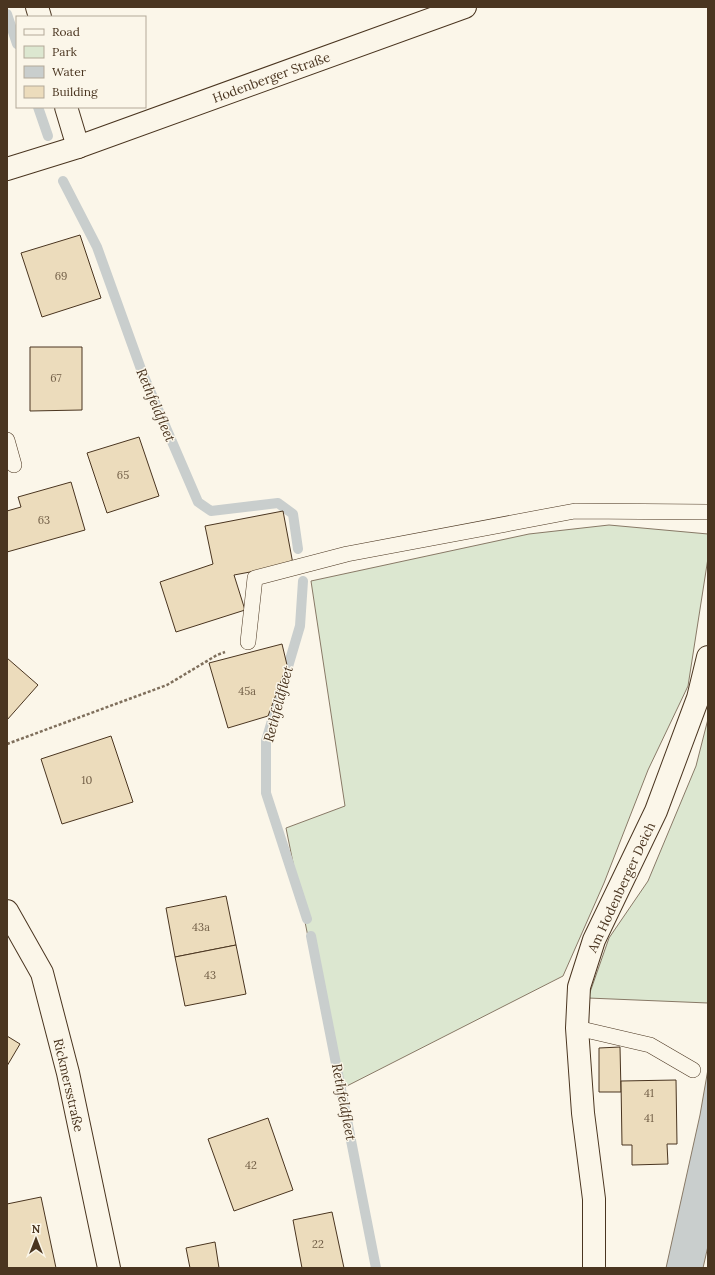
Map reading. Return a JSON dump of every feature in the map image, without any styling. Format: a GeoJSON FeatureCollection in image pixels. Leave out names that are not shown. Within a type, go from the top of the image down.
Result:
{"type":"FeatureCollection","features":[{"type":"Feature","properties":{"kind":"street","name":"Hodenberger Straße"},"geometry":{"type":"LineString","coordinates":[[7,169],[78,147],[465,7]]}},
{"type":"Feature","properties":{"kind":"street"},"geometry":{"type":"LineString","coordinates":[[66,108],[78,147]]}},
{"type":"Feature","properties":{"kind":"street","name":"Am Hodenberger Deich"},"geometry":{"type":"LineString","coordinates":[[594,1268],[594,1198],[583,1113],[577,1028],[579,987],[594,940],[656,811],[698,698],[708,657]]}},
{"type":"Feature","properties":{"kind":"street","name":"Rickmersstraße"},"geometry":{"type":"LineString","coordinates":[[7,911],[42,973],[68,1073],[109,1268]]}},
{"type":"Feature","properties":{"kind":"lane"},"geometry":{"type":"LineString","coordinates":[[7,440],[14,465]]}},
{"type":"Feature","properties":{"kind":"lane"},"geometry":{"type":"LineString","coordinates":[[248,642],[255,578],[347,554],[575,511],[708,512]]}},
{"type":"Feature","properties":{"kind":"lane"},"geometry":{"type":"LineString","coordinates":[[577,1028],[650,1045],[693,1070]]}},
{"type":"Feature","properties":{"kind":"path"},"geometry":{"type":"LineString","coordinates":[[7,744],[167,685],[217,655],[248,642]]}},
{"type":"Feature","properties":{"kind":"green space"},"geometry":{"type":"Polygon","coordinates":[[[609,525],[708,534],[708,558],[688,686],[648,770],[604,883],[563,976],[339,1090],[286,828],[345,806],[311,581],[529,534],[609,525]]]}},
{"type":"Feature","properties":{"kind":"green space"},"geometry":{"type":"Polygon","coordinates":[[[708,719],[708,1003],[588,998],[609,938],[648,881],[696,766],[708,719]]]}},
{"type":"Feature","properties":{"kind":"water"},"geometry":{"type":"Polygon","coordinates":[[[708,1069],[708,1246],[703,1268],[666,1268],[700,1115],[708,1069]]]}},
{"type":"Feature","properties":{"kind":"building"},"geometry":{"type":"Polygon","coordinates":[[[80,235],[101,298],[42,317],[21,253],[80,235]]]}},
{"type":"Feature","properties":{"kind":"building"},"geometry":{"type":"Polygon","coordinates":[[[30,347],[82,347],[82,410],[30,411],[30,347]]]}},
{"type":"Feature","properties":{"kind":"building"},"geometry":{"type":"Polygon","coordinates":[[[139,437],[159,496],[107,513],[87,453],[139,437]]]}},
{"type":"Feature","properties":{"kind":"building"},"geometry":{"type":"Polygon","coordinates":[[[71,482],[85,530],[7,552],[7,511],[21,507],[18,497],[71,482]]]}},
{"type":"Feature","properties":{"kind":"building"},"geometry":{"type":"Polygon","coordinates":[[[283,511],[293,564],[234,575],[245,610],[176,632],[160,582],[213,564],[205,526],[283,511]]]}},
{"type":"Feature","properties":{"kind":"building"},"geometry":{"type":"Polygon","coordinates":[[[282,644],[287,665],[268,716],[228,728],[209,663],[282,644]]]}},
{"type":"Feature","properties":{"kind":"building"},"geometry":{"type":"Polygon","coordinates":[[[7,658],[38,685],[7,720],[7,658]]]}},
{"type":"Feature","properties":{"kind":"building"},"geometry":{"type":"Polygon","coordinates":[[[111,736],[133,802],[62,824],[41,759],[111,736]]]}},
{"type":"Feature","properties":{"kind":"building"},"geometry":{"type":"Polygon","coordinates":[[[226,896],[236,945],[175,957],[166,908],[226,896]]]}},
{"type":"Feature","properties":{"kind":"building"},"geometry":{"type":"Polygon","coordinates":[[[236,945],[246,994],[185,1006],[175,957],[236,945]]]}},
{"type":"Feature","properties":{"kind":"building"},"geometry":{"type":"Polygon","coordinates":[[[7,1036],[20,1044],[7,1066],[7,1036]]]}},
{"type":"Feature","properties":{"kind":"building"},"geometry":{"type":"Polygon","coordinates":[[[620,1047],[621,1092],[599,1092],[599,1048],[620,1047]]]}},
{"type":"Feature","properties":{"kind":"building"},"geometry":{"type":"Polygon","coordinates":[[[676,1080],[677,1144],[667,1144],[668,1164],[632,1165],[632,1145],[622,1145],[621,1081],[676,1080]]]}},
{"type":"Feature","properties":{"kind":"building"},"geometry":{"type":"Polygon","coordinates":[[[268,1118],[293,1190],[234,1211],[208,1139],[268,1118]]]}},
{"type":"Feature","properties":{"kind":"building"},"geometry":{"type":"Polygon","coordinates":[[[41,1197],[56,1268],[7,1268],[7,1204],[41,1197]]]}},
{"type":"Feature","properties":{"kind":"building"},"geometry":{"type":"Polygon","coordinates":[[[332,1212],[344,1268],[302,1268],[293,1220],[332,1212]]]}},
{"type":"Feature","properties":{"kind":"building"},"geometry":{"type":"Polygon","coordinates":[[[215,1242],[219,1268],[190,1268],[186,1248],[215,1242]]]}},
{"type":"Feature","properties":{"kind":"waterway","name":"Rethfeldfleet"},"geometry":{"type":"LineString","coordinates":[[7,14],[16,41]]}},
{"type":"Feature","properties":{"kind":"waterway","name":"Rethfeldfleet"},"geometry":{"type":"LineString","coordinates":[[38,108],[48,136]]}},
{"type":"Feature","properties":{"kind":"waterway","name":"Rethfeldfleet"},"geometry":{"type":"LineString","coordinates":[[63,181],[97,247],[142,372],[198,502],[211,511],[278,503],[293,514],[298,549]]}},
{"type":"Feature","properties":{"kind":"waterway","name":"Rethfeldfleet"},"geometry":{"type":"LineString","coordinates":[[303,581],[300,626],[266,741],[266,793],[307,919]]}},
{"type":"Feature","properties":{"kind":"waterway","name":"Rethfeldfleet"},"geometry":{"type":"LineString","coordinates":[[311,936],[376,1268]]}}]}
